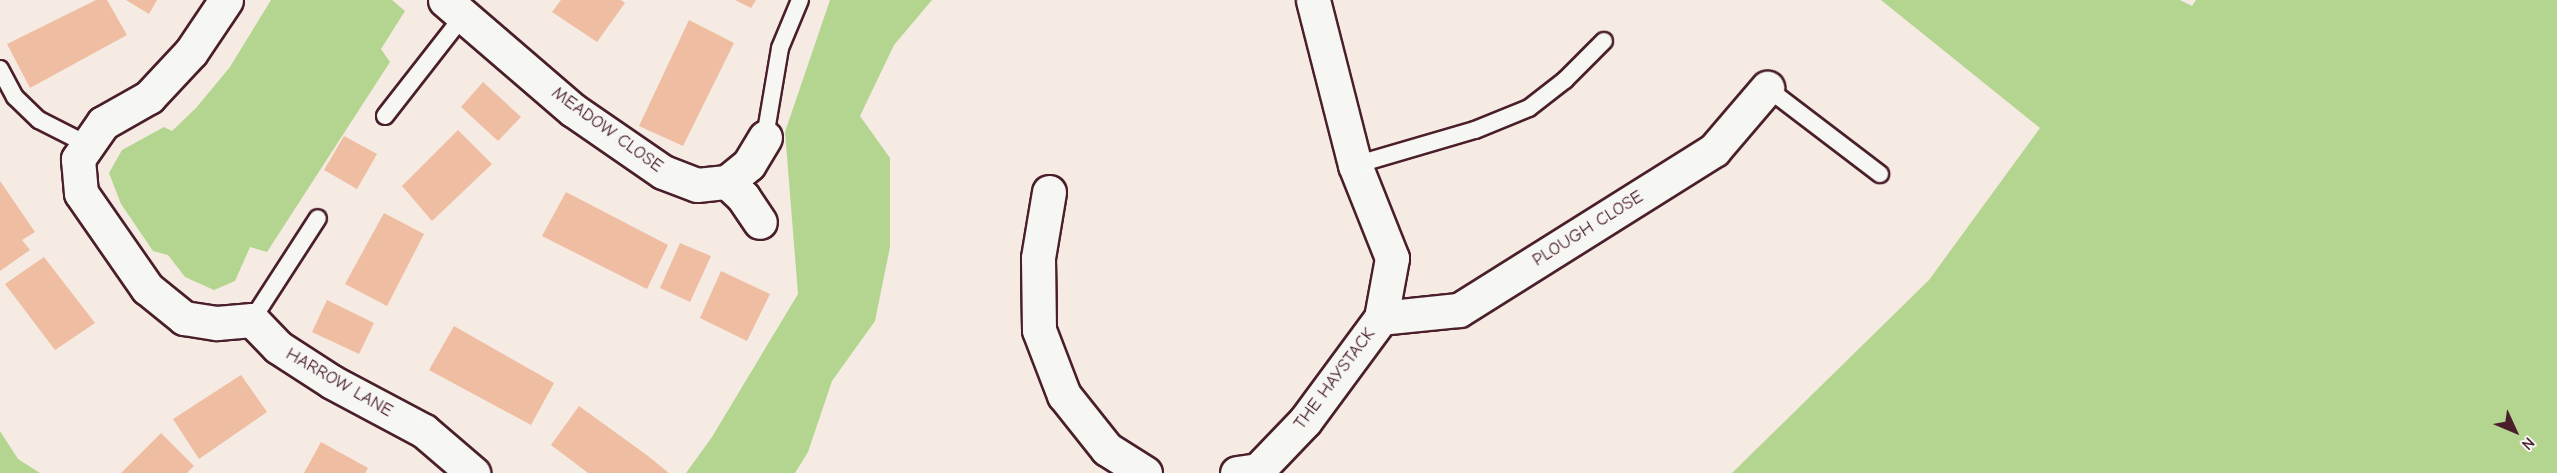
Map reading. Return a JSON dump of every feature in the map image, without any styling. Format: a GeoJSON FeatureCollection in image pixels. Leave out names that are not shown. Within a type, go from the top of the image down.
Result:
{"type":"FeatureCollection","features":[{"type":"Feature","properties":{"kind":"street"},"geometry":{"type":"LineString","coordinates":[[226,0],[191,52],[149,97],[103,123],[78,159],[81,193],[147,288],[184,318],[216,322],[252,320]]}},
{"type":"Feature","properties":{"kind":"street","name":"THE HAYSTACK"},"geometry":{"type":"LineString","coordinates":[[1251,472],[1305,421],[1381,318],[1392,258],[1354,165],[1313,0]]}},
{"type":"Feature","properties":{"kind":"street","name":"MEADOW CLOSE"},"geometry":{"type":"LineString","coordinates":[[454,8],[573,110],[663,172],[697,185],[727,182]]}},
{"type":"Feature","properties":{"kind":"street","name":"PLOUGH CLOSE"},"geometry":{"type":"LineString","coordinates":[[1381,318],[1459,310],[1714,150],[1767,88]]}},
{"type":"Feature","properties":{"kind":"street"},"geometry":{"type":"LineString","coordinates":[[760,222],[743,196],[727,182],[749,164],[765,137]]}},
{"type":"Feature","properties":{"kind":"street"},"geometry":{"type":"LineString","coordinates":[[1049,192],[1038,258],[1039,330],[1064,396],[1101,461],[1145,473]]}},
{"type":"Feature","properties":{"kind":"street","name":"HARROW LANE"},"geometry":{"type":"LineString","coordinates":[[252,320],[278,347],[332,382],[424,431],[457,468]]}},
{"type":"Feature","properties":{"kind":"lane"},"geometry":{"type":"LineString","coordinates":[[765,137],[780,48],[800,0]]}},
{"type":"Feature","properties":{"kind":"lane"},"geometry":{"type":"LineString","coordinates":[[385,116],[454,8]]}},
{"type":"Feature","properties":{"kind":"lane"},"geometry":{"type":"LineString","coordinates":[[1354,165],[1475,130],[1529,108],[1565,80],[1604,41]]}},
{"type":"Feature","properties":{"kind":"lane"},"geometry":{"type":"LineString","coordinates":[[0,69],[15,97],[39,120],[88,145]]}},
{"type":"Feature","properties":{"kind":"lane"},"geometry":{"type":"LineString","coordinates":[[1767,88],[1880,174]]}},
{"type":"Feature","properties":{"kind":"lane"},"geometry":{"type":"LineString","coordinates":[[252,320],[318,218]]}},
{"type":"Feature","properties":{"kind":"green space"},"geometry":{"type":"Polygon","coordinates":[[[271,0],[392,0],[405,11],[381,49],[390,62],[267,252],[250,247],[235,281],[214,290],[185,277],[168,255],[153,251],[121,204],[109,173],[122,150],[164,127],[172,131],[196,108],[230,67],[271,0]]]}},
{"type":"Feature","properties":{"kind":"green space"},"geometry":{"type":"Polygon","coordinates":[[[830,0],[932,0],[894,45],[860,116],[890,158],[890,247],[875,321],[832,381],[808,452],[795,473],[686,473],[712,437],[798,294],[785,132],[830,0]]]}},
{"type":"Feature","properties":{"kind":"green space"},"geometry":{"type":"Polygon","coordinates":[[[1881,0],[2180,0],[2192,6],[2196,0],[2557,0],[2557,473],[1732,473],[1929,280],[2040,128],[1881,0]]]}},
{"type":"Feature","properties":{"kind":"green space"},"geometry":{"type":"Polygon","coordinates":[[[0,431],[18,459],[40,473],[0,473],[0,431]]]}},
{"type":"Feature","properties":{"kind":"building"},"geometry":{"type":"Polygon","coordinates":[[[96,0],[107,0],[127,35],[30,88],[7,44],[96,0]]]}},
{"type":"Feature","properties":{"kind":"building"},"geometry":{"type":"Polygon","coordinates":[[[126,0],[157,0],[149,14],[126,0]]]}},
{"type":"Feature","properties":{"kind":"building"},"geometry":{"type":"Polygon","coordinates":[[[561,0],[621,0],[625,3],[597,42],[552,12],[561,0]]]}},
{"type":"Feature","properties":{"kind":"building"},"geometry":{"type":"Polygon","coordinates":[[[735,0],[756,0],[751,8],[735,0]]]}},
{"type":"Feature","properties":{"kind":"building"},"geometry":{"type":"Polygon","coordinates":[[[689,20],[734,43],[683,146],[639,126],[689,20]]]}},
{"type":"Feature","properties":{"kind":"building"},"geometry":{"type":"Polygon","coordinates":[[[483,82],[521,117],[498,141],[461,107],[483,82]]]}},
{"type":"Feature","properties":{"kind":"building"},"geometry":{"type":"Polygon","coordinates":[[[458,130],[492,164],[432,221],[402,186],[458,130]]]}},
{"type":"Feature","properties":{"kind":"building"},"geometry":{"type":"Polygon","coordinates":[[[344,136],[377,154],[357,189],[324,170],[344,136]]]}},
{"type":"Feature","properties":{"kind":"building"},"geometry":{"type":"Polygon","coordinates":[[[0,181],[35,232],[22,240],[30,250],[0,271],[0,181]]]}},
{"type":"Feature","properties":{"kind":"building"},"geometry":{"type":"Polygon","coordinates":[[[566,192],[668,245],[647,289],[542,236],[566,192]]]}},
{"type":"Feature","properties":{"kind":"building"},"geometry":{"type":"Polygon","coordinates":[[[384,213],[424,234],[387,306],[345,284],[384,213]]]}},
{"type":"Feature","properties":{"kind":"building"},"geometry":{"type":"Polygon","coordinates":[[[680,243],[711,256],[690,302],[660,288],[680,243]]]}},
{"type":"Feature","properties":{"kind":"building"},"geometry":{"type":"Polygon","coordinates":[[[44,257],[95,323],[55,350],[5,284],[44,257]]]}},
{"type":"Feature","properties":{"kind":"building"},"geometry":{"type":"Polygon","coordinates":[[[721,271],[770,294],[747,341],[700,318],[721,271]]]}},
{"type":"Feature","properties":{"kind":"building"},"geometry":{"type":"Polygon","coordinates":[[[327,300],[374,323],[359,354],[312,332],[327,300]]]}},
{"type":"Feature","properties":{"kind":"building"},"geometry":{"type":"Polygon","coordinates":[[[454,326],[554,383],[531,425],[429,370],[454,326]]]}},
{"type":"Feature","properties":{"kind":"building"},"geometry":{"type":"Polygon","coordinates":[[[241,375],[267,412],[199,459],[173,419],[241,375]]]}},
{"type":"Feature","properties":{"kind":"building"},"geometry":{"type":"Polygon","coordinates":[[[579,406],[669,473],[588,473],[551,445],[579,406]]]}},
{"type":"Feature","properties":{"kind":"building"},"geometry":{"type":"Polygon","coordinates":[[[161,433],[194,466],[187,473],[121,473],[161,433]]]}},
{"type":"Feature","properties":{"kind":"building"},"geometry":{"type":"Polygon","coordinates":[[[321,442],[368,468],[365,473],[304,473],[321,442]]]}}]}
